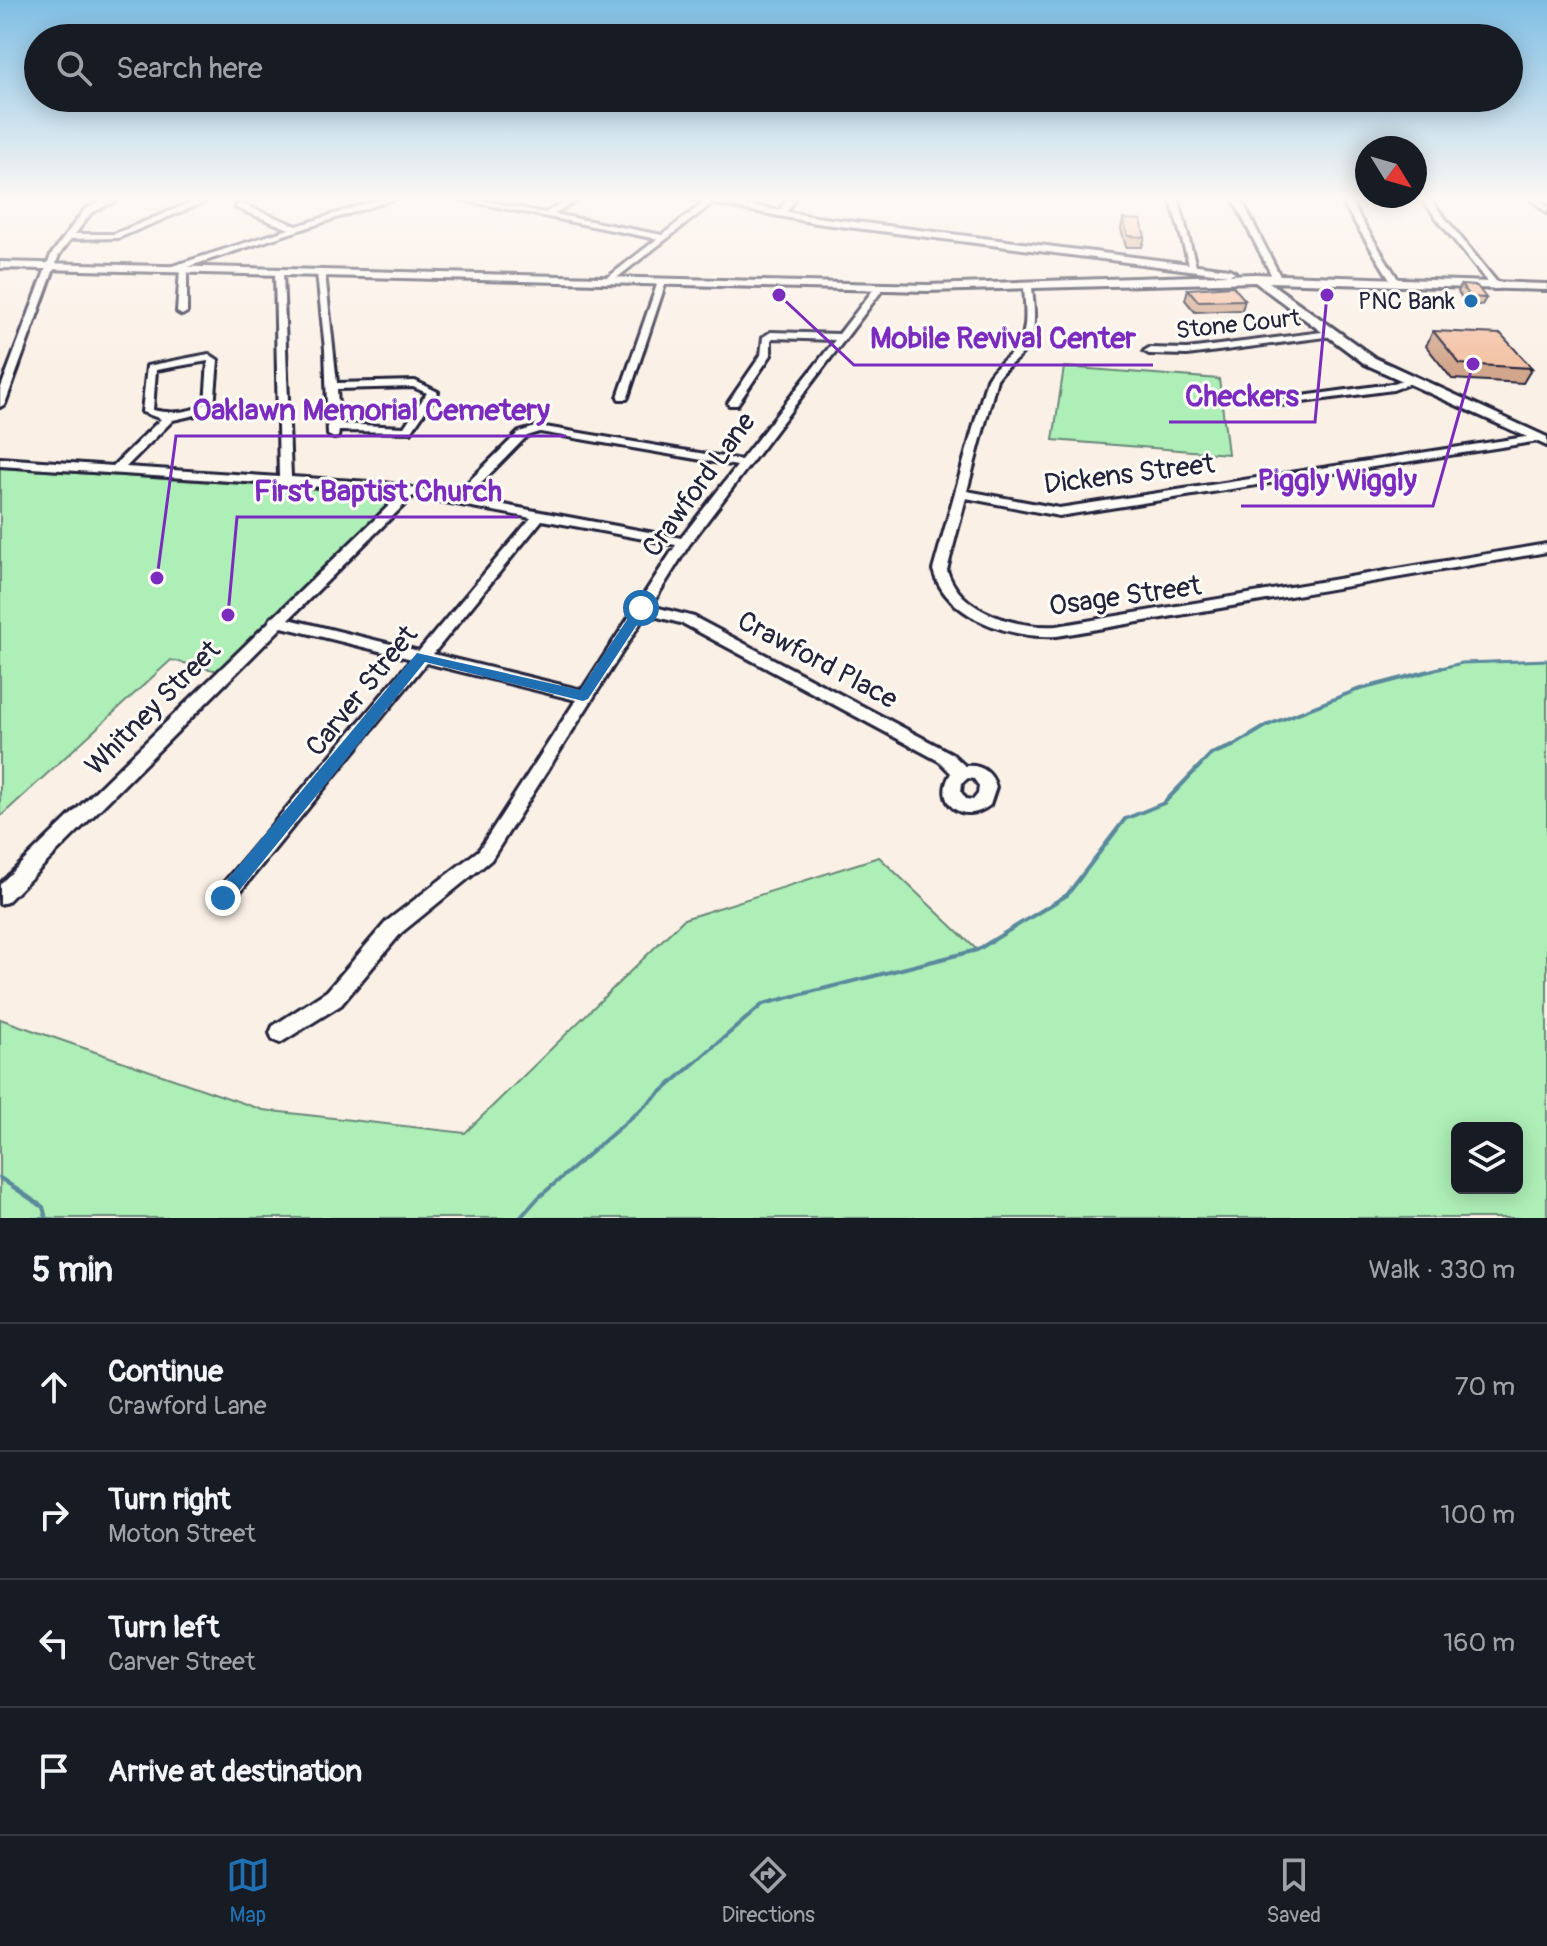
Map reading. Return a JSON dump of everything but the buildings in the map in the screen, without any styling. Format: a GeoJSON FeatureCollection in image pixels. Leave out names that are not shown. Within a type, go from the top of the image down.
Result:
{"type":"FeatureCollection","features":[{"type":"Feature","properties":{"kind":"main road"},"geometry":{"type":"LineString","coordinates":[[1086,254],[1255,278],[1370,361],[1543,440]]}},
{"type":"Feature","properties":{"kind":"main road"},"geometry":{"type":"LineString","coordinates":[[0,265],[880,287],[1028,287],[1277,278],[1546,291]]}},
{"type":"Feature","properties":{"kind":"main road"},"geometry":{"type":"LineString","coordinates":[[1292,305],[1286,285],[1307,280]]}},
{"type":"Feature","properties":{"kind":"main road"},"geometry":{"type":"LineString","coordinates":[[1479,287],[1546,291]]}},
{"type":"Feature","properties":{"kind":"street"},"geometry":{"type":"LineString","coordinates":[[0,404],[57,254]]}},
{"type":"Feature","properties":{"kind":"street"},"geometry":{"type":"LineString","coordinates":[[182,312],[178,269],[223,254]]}},
{"type":"Feature","properties":{"kind":"street"},"geometry":{"type":"LineString","coordinates":[[610,280],[644,254]]}},
{"type":"Feature","properties":{"kind":"street"},"geometry":{"type":"LineString","coordinates":[[1190,254],[1194,268]]}},
{"type":"Feature","properties":{"kind":"street"},"geometry":{"type":"LineString","coordinates":[[1265,254],[1277,278]]}},
{"type":"Feature","properties":{"kind":"street"},"geometry":{"type":"LineString","coordinates":[[1378,254],[1397,284]]}},
{"type":"Feature","properties":{"kind":"street"},"geometry":{"type":"LineString","coordinates":[[1469,254],[1496,287]]}},
{"type":"Feature","properties":{"kind":"street"},"geometry":{"type":"LineString","coordinates":[[279,272],[285,481]]}},
{"type":"Feature","properties":{"kind":"street"},"geometry":{"type":"LineString","coordinates":[[321,273],[334,431],[407,430],[433,392],[415,384],[332,386]]}},
{"type":"Feature","properties":{"kind":"street"},"geometry":{"type":"LineString","coordinates":[[623,397],[662,282]]}},
{"type":"Feature","properties":{"kind":"street","name":"Crawford Lane"},"geometry":{"type":"LineString","coordinates":[[280,1033],[334,998],[394,927],[485,855],[583,696],[684,543],[880,287]]}},
{"type":"Feature","properties":{"kind":"street","name":"Osage Street"},"geometry":{"type":"LineString","coordinates":[[1028,287],[1029,334],[1019,352],[996,369],[940,570],[941,583],[951,597],[975,610],[1036,631],[1194,611],[1547,548]]}},
{"type":"Feature","properties":{"kind":"street","name":"Stone Court"},"geometry":{"type":"LineString","coordinates":[[1149,351],[1187,352],[1330,334]]}},
{"type":"Feature","properties":{"kind":"street"},"geometry":{"type":"LineString","coordinates":[[733,403],[766,355],[766,339],[771,335],[842,337]]}},
{"type":"Feature","properties":{"kind":"street"},"geometry":{"type":"LineString","coordinates":[[115,471],[169,417],[200,411],[210,405],[213,360],[209,357],[151,368],[147,412],[169,417]]}},
{"type":"Feature","properties":{"kind":"street"},"geometry":{"type":"LineString","coordinates":[[1280,402],[1393,387],[1410,380]]}},
{"type":"Feature","properties":{"kind":"street"},"geometry":{"type":"LineString","coordinates":[[457,500],[530,430],[604,437],[743,464]]}},
{"type":"Feature","properties":{"kind":"street","name":"Dickens Street"},"geometry":{"type":"LineString","coordinates":[[962,494],[1059,512],[1543,440]]}},
{"type":"Feature","properties":{"kind":"street"},"geometry":{"type":"LineString","coordinates":[[0,462],[411,491],[684,543]]}},
{"type":"Feature","properties":{"kind":"street","name":"Whitney Street"},"geometry":{"type":"LineString","coordinates":[[0,896],[411,491]]}},
{"type":"Feature","properties":{"kind":"street","name":"Carver Street"},"geometry":{"type":"LineString","coordinates":[[223,898],[539,516]]}},
{"type":"Feature","properties":{"kind":"street","name":"Crawford Place"},"geometry":{"type":"LineString","coordinates":[[641,608],[689,620],[945,757],[962,773]]}},
{"type":"Feature","properties":{"kind":"street"},"geometry":{"type":"LineString","coordinates":[[276,621],[583,696]]}},
{"type":"Feature","properties":{"kind":"green space"},"geometry":{"type":"Polygon","coordinates":[[[1064,367],[1219,379],[1228,454],[1053,440],[1064,367]]]}},
{"type":"Feature","properties":{"kind":"green space"},"geometry":{"type":"Polygon","coordinates":[[[0,468],[393,494],[397,497],[218,671],[171,660],[0,817],[0,468]]]}},
{"type":"Feature","properties":{"kind":"green space"},"geometry":{"type":"Polygon","coordinates":[[[1547,660],[1547,1218],[0,1218],[0,1019],[263,1110],[465,1133],[684,919],[879,857],[977,950],[1067,895],[1125,819],[1164,803],[1211,754],[1233,746],[1268,725],[1357,690],[1462,663],[1547,660]]]}},
{"type":"Feature","properties":{"kind":"waterway"},"geometry":{"type":"LineString","coordinates":[[1438,669],[1462,663],[1547,660]]}},
{"type":"Feature","properties":{"kind":"waterway"},"geometry":{"type":"LineString","coordinates":[[520,1218],[538,1198],[763,1004],[977,950],[1067,895],[1125,819],[1164,803],[1211,754],[1233,746],[1268,725],[1357,690],[1438,669]]}},
{"type":"Feature","properties":{"kind":"waterway"},"geometry":{"type":"LineString","coordinates":[[1433,670],[1438,669]]}},
{"type":"Feature","properties":{"kind":"waterway"},"geometry":{"type":"LineString","coordinates":[[0,1178],[43,1207],[46,1218]]}},
{"type":"Feature","properties":{"kind":"place","name":"Mobile Revival Center"},"geometry":{"type":"Point","coordinates":[779,295]}},
{"type":"Feature","properties":{"kind":"place","name":"Checkers"},"geometry":{"type":"Point","coordinates":[1327,295]}},
{"type":"Feature","properties":{"kind":"place","name":"PNC Bank"},"geometry":{"type":"Point","coordinates":[1471,301]}},
{"type":"Feature","properties":{"kind":"place","name":"Piggly Wiggly"},"geometry":{"type":"Point","coordinates":[1473,364]}},
{"type":"Feature","properties":{"kind":"place","name":"Oaklawn Memorial Cemetery"},"geometry":{"type":"Point","coordinates":[157,578]}},
{"type":"Feature","properties":{"kind":"place","name":"First Baptist Church"},"geometry":{"type":"Point","coordinates":[228,615]}},
{"type":"Feature","properties":{"kind":"route"},"geometry":{"type":"LineString","coordinates":[[223,898],[422,657],[583,696],[641,608]]}}]}
